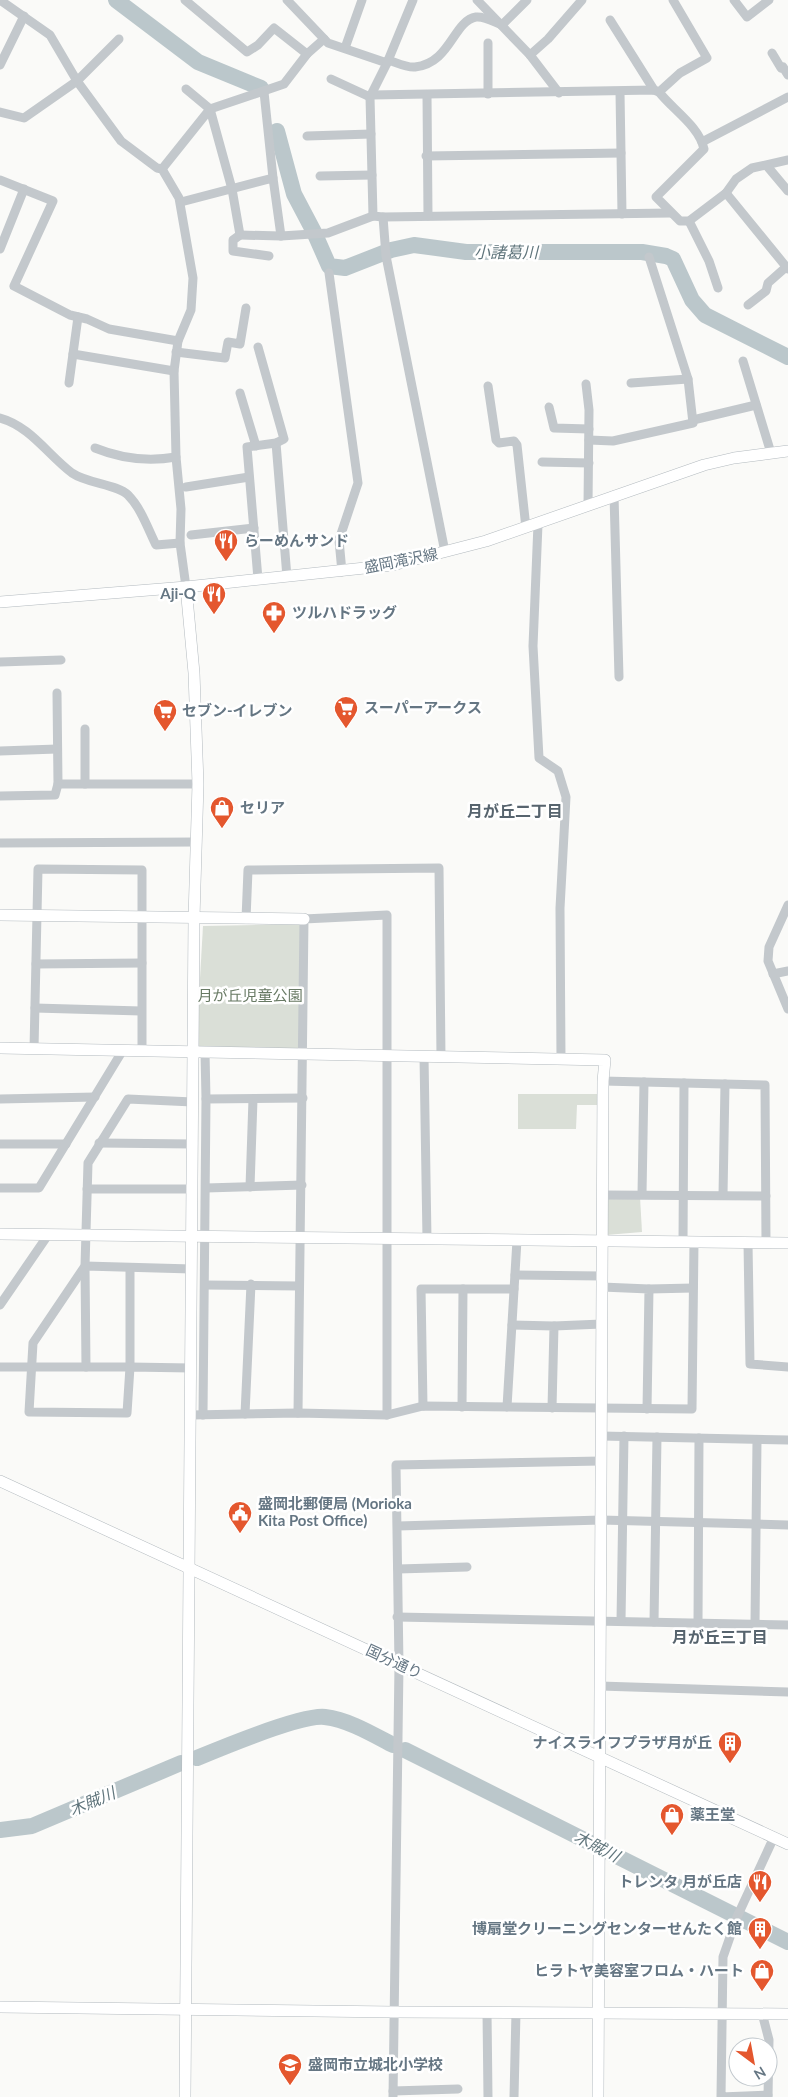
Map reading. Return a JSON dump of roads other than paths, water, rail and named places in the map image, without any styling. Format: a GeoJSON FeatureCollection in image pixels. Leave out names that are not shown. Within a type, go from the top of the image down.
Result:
{"type":"FeatureCollection","features":[{"type":"Feature","properties":{"kind":"street"},"geometry":{"type":"LineString","coordinates":[[0,0],[50,35],[77,81],[121,141],[157,168],[162,169],[180,202],[193,278],[190,310],[178,341],[174,371],[176,457],[181,509],[180,543],[194,673],[198,784],[194,918],[191,1368],[197,1415]]}},
{"type":"Feature","properties":{"kind":"street"},"geometry":{"type":"LineString","coordinates":[[185,0],[247,52],[258,45],[274,28],[306,54]]}},
{"type":"Feature","properties":{"kind":"street"},"geometry":{"type":"LineString","coordinates":[[287,0],[328,43],[387,62],[414,68],[442,56],[463,23],[475,17],[502,25]]}},
{"type":"Feature","properties":{"kind":"street"},"geometry":{"type":"LineString","coordinates":[[345,48],[362,0]]}},
{"type":"Feature","properties":{"kind":"street"},"geometry":{"type":"LineString","coordinates":[[373,216],[371,96],[413,0]]}},
{"type":"Feature","properties":{"kind":"street"},"geometry":{"type":"LineString","coordinates":[[477,0],[530,55],[559,92]]}},
{"type":"Feature","properties":{"kind":"street"},"geometry":{"type":"LineString","coordinates":[[502,25],[527,0]]}},
{"type":"Feature","properties":{"kind":"street"},"geometry":{"type":"LineString","coordinates":[[530,55],[548,39],[582,0]]}},
{"type":"Feature","properties":{"kind":"street"},"geometry":{"type":"LineString","coordinates":[[331,79],[371,96],[656,91],[680,73],[707,58],[673,0]]}},
{"type":"Feature","properties":{"kind":"street"},"geometry":{"type":"LineString","coordinates":[[734,0],[747,17],[769,0]]}},
{"type":"Feature","properties":{"kind":"street"},"geometry":{"type":"LineString","coordinates":[[0,65],[24,16]]}},
{"type":"Feature","properties":{"kind":"street"},"geometry":{"type":"LineString","coordinates":[[610,20],[656,91],[690,125],[702,142],[704,149],[656,198],[680,221],[689,221],[726,193],[736,179],[752,168],[788,160]]}},
{"type":"Feature","properties":{"kind":"street"},"geometry":{"type":"LineString","coordinates":[[0,112],[24,118],[77,81],[119,39]]}},
{"type":"Feature","properties":{"kind":"street"},"geometry":{"type":"LineString","coordinates":[[162,169],[210,109],[217,105],[264,92],[284,84],[306,54],[324,39]]}},
{"type":"Feature","properties":{"kind":"street"},"geometry":{"type":"LineString","coordinates":[[488,44],[488,94]]}},
{"type":"Feature","properties":{"kind":"street"},"geometry":{"type":"LineString","coordinates":[[772,53],[781,68],[783,67],[788,75]]}},
{"type":"Feature","properties":{"kind":"street"},"geometry":{"type":"LineString","coordinates":[[186,89],[210,109],[232,189],[240,235]]}},
{"type":"Feature","properties":{"kind":"street"},"geometry":{"type":"LineString","coordinates":[[264,92],[281,236]]}},
{"type":"Feature","properties":{"kind":"street"},"geometry":{"type":"LineString","coordinates":[[620,92],[622,214]]}},
{"type":"Feature","properties":{"kind":"street"},"geometry":{"type":"LineString","coordinates":[[427,95],[426,156],[428,216]]}},
{"type":"Feature","properties":{"kind":"street"},"geometry":{"type":"LineString","coordinates":[[702,142],[788,97]]}},
{"type":"Feature","properties":{"kind":"street"},"geometry":{"type":"LineString","coordinates":[[307,136],[371,134]]}},
{"type":"Feature","properties":{"kind":"street"},"geometry":{"type":"LineString","coordinates":[[426,156],[621,153]]}},
{"type":"Feature","properties":{"kind":"street"},"geometry":{"type":"LineString","coordinates":[[767,166],[788,191]]}},
{"type":"Feature","properties":{"kind":"street"},"geometry":{"type":"LineString","coordinates":[[320,176],[372,175]]}},
{"type":"Feature","properties":{"kind":"street"},"geometry":{"type":"LineString","coordinates":[[180,202],[273,178]]}},
{"type":"Feature","properties":{"kind":"street"},"geometry":{"type":"LineString","coordinates":[[0,180],[53,201],[14,286],[70,315],[109,329],[178,341]]}},
{"type":"Feature","properties":{"kind":"street"},"geometry":{"type":"LineString","coordinates":[[0,248],[24,189]]}},
{"type":"Feature","properties":{"kind":"street"},"geometry":{"type":"LineString","coordinates":[[726,193],[787,268],[768,283],[766,291],[748,304]]}},
{"type":"Feature","properties":{"kind":"street"},"geometry":{"type":"LineString","coordinates":[[270,256],[233,251],[232,240],[240,235],[314,235],[373,216],[671,213]]}},
{"type":"Feature","properties":{"kind":"street"},"geometry":{"type":"LineString","coordinates":[[383,217],[386,251],[445,552]]}},
{"type":"Feature","properties":{"kind":"street"},"geometry":{"type":"LineString","coordinates":[[689,221],[709,261],[718,288]]}},
{"type":"Feature","properties":{"kind":"street"},"geometry":{"type":"LineString","coordinates":[[588,440],[613,441],[693,424],[688,379],[649,257]]}},
{"type":"Feature","properties":{"kind":"street"},"geometry":{"type":"LineString","coordinates":[[329,273],[358,483],[339,540],[342,572]]}},
{"type":"Feature","properties":{"kind":"street"},"geometry":{"type":"LineString","coordinates":[[176,352],[225,358],[228,342],[240,344],[246,308]]}},
{"type":"Feature","properties":{"kind":"street"},"geometry":{"type":"LineString","coordinates":[[69,383],[78,317]]}},
{"type":"Feature","properties":{"kind":"street"},"geometry":{"type":"LineString","coordinates":[[258,347],[284,439],[276,443],[247,447],[258,579]]}},
{"type":"Feature","properties":{"kind":"street"},"geometry":{"type":"LineString","coordinates":[[73,354],[174,371]]}},
{"type":"Feature","properties":{"kind":"street"},"geometry":{"type":"LineString","coordinates":[[743,361],[771,453]]}},
{"type":"Feature","properties":{"kind":"street"},"geometry":{"type":"LineString","coordinates":[[631,383],[688,379]]}},
{"type":"Feature","properties":{"kind":"street"},"geometry":{"type":"LineString","coordinates":[[586,384],[589,429],[588,505]]}},
{"type":"Feature","properties":{"kind":"street"},"geometry":{"type":"LineString","coordinates":[[488,386],[496,440],[499,443],[514,441],[517,445],[532,526],[534,646],[539,758],[558,772],[566,797],[560,908],[561,1059]]}},
{"type":"Feature","properties":{"kind":"street"},"geometry":{"type":"LineString","coordinates":[[240,393],[256,446]]}},
{"type":"Feature","properties":{"kind":"street"},"geometry":{"type":"LineString","coordinates":[[693,420],[756,405]]}},
{"type":"Feature","properties":{"kind":"street"},"geometry":{"type":"LineString","coordinates":[[549,407],[554,428],[589,429]]}},
{"type":"Feature","properties":{"kind":"street"},"geometry":{"type":"LineString","coordinates":[[0,418],[28,432],[50,455],[73,474],[90,483],[120,489],[128,495],[156,545],[180,543]]}},
{"type":"Feature","properties":{"kind":"street"},"geometry":{"type":"LineString","coordinates":[[276,443],[287,576]]}},
{"type":"Feature","properties":{"kind":"street"},"geometry":{"type":"LineString","coordinates":[[95,448],[115,456],[151,461],[176,457]]}},
{"type":"Feature","properties":{"kind":"street","name":"盛岡滝沢線"},"geometry":{"type":"LineString","coordinates":[[0,602],[186,587],[342,572],[392,565],[445,552],[532,526],[614,495],[704,465],[788,451]]}},
{"type":"Feature","properties":{"kind":"street"},"geometry":{"type":"LineString","coordinates":[[542,462],[588,463]]}},
{"type":"Feature","properties":{"kind":"street"},"geometry":{"type":"LineString","coordinates":[[186,487],[249,476]]}},
{"type":"Feature","properties":{"kind":"street"},"geometry":{"type":"LineString","coordinates":[[614,495],[619,677]]}},
{"type":"Feature","properties":{"kind":"street"},"geometry":{"type":"LineString","coordinates":[[190,535],[254,528]]}},
{"type":"Feature","properties":{"kind":"street"},"geometry":{"type":"LineString","coordinates":[[0,662],[61,660]]}},
{"type":"Feature","properties":{"kind":"street"},"geometry":{"type":"LineString","coordinates":[[0,796],[55,795],[58,784],[57,693]]}},
{"type":"Feature","properties":{"kind":"street"},"geometry":{"type":"LineString","coordinates":[[85,729],[85,784]]}},
{"type":"Feature","properties":{"kind":"street"},"geometry":{"type":"LineString","coordinates":[[0,750],[57,749]]}},
{"type":"Feature","properties":{"kind":"street"},"geometry":{"type":"LineString","coordinates":[[58,784],[198,784]]}},
{"type":"Feature","properties":{"kind":"street"},"geometry":{"type":"LineString","coordinates":[[0,843],[196,842]]}},
{"type":"Feature","properties":{"kind":"street"},"geometry":{"type":"LineString","coordinates":[[246,919],[248,870],[440,868],[441,1056]]}},
{"type":"Feature","properties":{"kind":"street"},"geometry":{"type":"LineString","coordinates":[[34,1049],[38,869],[142,870],[142,1051]]}},
{"type":"Feature","properties":{"kind":"street"},"geometry":{"type":"LineString","coordinates":[[788,905],[769,947],[768,961],[788,1009]]}},
{"type":"Feature","properties":{"kind":"street"},"geometry":{"type":"LineString","coordinates":[[0,915],[246,919],[304,919],[387,915],[386,1415]]}},
{"type":"Feature","properties":{"kind":"street"},"geometry":{"type":"LineString","coordinates":[[298,1413],[304,919]]}},
{"type":"Feature","properties":{"kind":"street"},"geometry":{"type":"LineString","coordinates":[[36,964],[142,963]]}},
{"type":"Feature","properties":{"kind":"street"},"geometry":{"type":"LineString","coordinates":[[773,974],[788,971]]}},
{"type":"Feature","properties":{"kind":"street"},"geometry":{"type":"LineString","coordinates":[[35,1008],[141,1011]]}},
{"type":"Feature","properties":{"kind":"street"},"geometry":{"type":"LineString","coordinates":[[0,1048],[605,1060],[603,1081],[598,2097]]}},
{"type":"Feature","properties":{"kind":"street"},"geometry":{"type":"LineString","coordinates":[[0,1188],[39,1188],[123,1050]]}},
{"type":"Feature","properties":{"kind":"street"},"geometry":{"type":"LineString","coordinates":[[185,2097],[190,1568],[205,1285],[206,1052]]}},
{"type":"Feature","properties":{"kind":"street"},"geometry":{"type":"LineString","coordinates":[[424,1056],[427,1239]]}},
{"type":"Feature","properties":{"kind":"street"},"geometry":{"type":"LineString","coordinates":[[603,1081],[766,1085],[766,1243]]}},
{"type":"Feature","properties":{"kind":"street"},"geometry":{"type":"LineString","coordinates":[[642,1194],[644,1082]]}},
{"type":"Feature","properties":{"kind":"street"},"geometry":{"type":"LineString","coordinates":[[197,1415],[298,1413],[386,1415],[423,1406],[692,1409],[693,1288],[683,1194],[684,1083]]}},
{"type":"Feature","properties":{"kind":"street"},"geometry":{"type":"LineString","coordinates":[[723,1195],[724,1084]]}},
{"type":"Feature","properties":{"kind":"street"},"geometry":{"type":"LineString","coordinates":[[0,1099],[94,1097]]}},
{"type":"Feature","properties":{"kind":"street"},"geometry":{"type":"LineString","coordinates":[[206,1099],[303,1098]]}},
{"type":"Feature","properties":{"kind":"street"},"geometry":{"type":"LineString","coordinates":[[86,1367],[85,1266],[88,1163],[128,1099],[193,1102]]}},
{"type":"Feature","properties":{"kind":"street"},"geometry":{"type":"LineString","coordinates":[[250,1187],[253,1099]]}},
{"type":"Feature","properties":{"kind":"street"},"geometry":{"type":"LineString","coordinates":[[99,1143],[193,1144]]}},
{"type":"Feature","properties":{"kind":"street"},"geometry":{"type":"LineString","coordinates":[[0,1144],[66,1144]]}},
{"type":"Feature","properties":{"kind":"street"},"geometry":{"type":"LineString","coordinates":[[206,1188],[302,1185]]}},
{"type":"Feature","properties":{"kind":"street"},"geometry":{"type":"LineString","coordinates":[[87,1189],[192,1189]]}},
{"type":"Feature","properties":{"kind":"street"},"geometry":{"type":"LineString","coordinates":[[603,1195],[766,1196]]}},
{"type":"Feature","properties":{"kind":"street"},"geometry":{"type":"LineString","coordinates":[[0,1234],[788,1243]]}},
{"type":"Feature","properties":{"kind":"street"},"geometry":{"type":"LineString","coordinates":[[0,1305],[48,1235]]}},
{"type":"Feature","properties":{"kind":"street"},"geometry":{"type":"LineString","coordinates":[[507,1407],[517,1240]]}},
{"type":"Feature","properties":{"kind":"street"},"geometry":{"type":"LineString","coordinates":[[748,1243],[750,1364],[788,1367]]}},
{"type":"Feature","properties":{"kind":"street"},"geometry":{"type":"LineString","coordinates":[[85,1266],[192,1269]]}},
{"type":"Feature","properties":{"kind":"street"},"geometry":{"type":"LineString","coordinates":[[85,1266],[33,1343],[29,1412],[127,1413],[130,1366],[130,1268]]}},
{"type":"Feature","properties":{"kind":"street"},"geometry":{"type":"LineString","coordinates":[[515,1275],[602,1282],[649,1289],[693,1288]]}},
{"type":"Feature","properties":{"kind":"street"},"geometry":{"type":"LineString","coordinates":[[245,1414],[251,1284]]}},
{"type":"Feature","properties":{"kind":"street"},"geometry":{"type":"LineString","coordinates":[[205,1285],[299,1286]]}},
{"type":"Feature","properties":{"kind":"street"},"geometry":{"type":"LineString","coordinates":[[423,1406],[421,1289],[514,1289]]}},
{"type":"Feature","properties":{"kind":"street"},"geometry":{"type":"LineString","coordinates":[[462,1406],[464,1289]]}},
{"type":"Feature","properties":{"kind":"street"},"geometry":{"type":"LineString","coordinates":[[647,1409],[649,1289]]}},
{"type":"Feature","properties":{"kind":"street"},"geometry":{"type":"LineString","coordinates":[[512,1325],[602,1324]]}},
{"type":"Feature","properties":{"kind":"street"},"geometry":{"type":"LineString","coordinates":[[552,1408],[554,1326]]}},
{"type":"Feature","properties":{"kind":"street"},"geometry":{"type":"LineString","coordinates":[[0,1367],[130,1366],[191,1368]]}},
{"type":"Feature","properties":{"kind":"street"},"geometry":{"type":"LineString","coordinates":[[601,1436],[788,1440]]}},
{"type":"Feature","properties":{"kind":"street"},"geometry":{"type":"LineString","coordinates":[[620,1621],[624,1436]]}},
{"type":"Feature","properties":{"kind":"street"},"geometry":{"type":"LineString","coordinates":[[654,1622],[657,1437]]}},
{"type":"Feature","properties":{"kind":"street"},"geometry":{"type":"LineString","coordinates":[[698,1623],[699,1438]]}},
{"type":"Feature","properties":{"kind":"street"},"geometry":{"type":"LineString","coordinates":[[755,1624],[757,1440]]}},
{"type":"Feature","properties":{"kind":"street"},"geometry":{"type":"LineString","coordinates":[[458,2089],[393,2094],[399,1664],[396,1465],[601,1461]]}},
{"type":"Feature","properties":{"kind":"street","name":"国分通り"},"geometry":{"type":"LineString","coordinates":[[0,1481],[788,1844]]}},
{"type":"Feature","properties":{"kind":"street"},"geometry":{"type":"LineString","coordinates":[[398,1526],[601,1520],[788,1525]]}},
{"type":"Feature","properties":{"kind":"street"},"geometry":{"type":"LineString","coordinates":[[398,1569],[467,1567]]}},
{"type":"Feature","properties":{"kind":"street"},"geometry":{"type":"LineString","coordinates":[[397,1617],[788,1625]]}},
{"type":"Feature","properties":{"kind":"street"},"geometry":{"type":"LineString","coordinates":[[600,1686],[788,1692]]}},
{"type":"Feature","properties":{"kind":"street"},"geometry":{"type":"LineString","coordinates":[[762,2013],[769,2040],[768,2096],[720,2097],[723,1957],[737,1917],[774,1837]]}},
{"type":"Feature","properties":{"kind":"street"},"geometry":{"type":"LineString","coordinates":[[0,2006],[395,2012],[788,2014]]}},
{"type":"Feature","properties":{"kind":"street"},"geometry":{"type":"LineString","coordinates":[[487,2012],[488,2097]]}},
{"type":"Feature","properties":{"kind":"street"},"geometry":{"type":"LineString","coordinates":[[514,2097],[516,2012]]}},
{"type":"Feature","properties":{"kind":"waterway","name":"小諸葛川"},"geometry":{"type":"LineString","coordinates":[[116,0],[198,62],[261,88]]}},
{"type":"Feature","properties":{"kind":"waterway","name":"小諸葛川"},"geometry":{"type":"LineString","coordinates":[[277,131],[294,194],[329,266],[345,268],[391,250],[414,245],[466,252],[642,252],[666,256],[673,259],[692,300],[705,315],[788,357]]}},
{"type":"Feature","properties":{"kind":"waterway","name":"木賊川"},"geometry":{"type":"LineString","coordinates":[[197,1758],[281,1726],[314,1717],[325,1717],[343,1721],[393,1745]]}},
{"type":"Feature","properties":{"kind":"waterway","name":"木賊川"},"geometry":{"type":"LineString","coordinates":[[405,1750],[788,1942]]}},
{"type":"Feature","properties":{"kind":"waterway","name":"木賊川"},"geometry":{"type":"LineString","coordinates":[[0,1830],[32,1826],[181,1763]]}},
{"type":"Feature","properties":{"kind":"place","name":"らーめんサンド"},"geometry":{"type":"Point","coordinates":[226,562]}},
{"type":"Feature","properties":{"kind":"place","name":"Aji-Q"},"geometry":{"type":"Point","coordinates":[214,615]}},
{"type":"Feature","properties":{"kind":"place","name":"ツルハドラッグ"},"geometry":{"type":"Point","coordinates":[274,634]}},
{"type":"Feature","properties":{"kind":"place","name":"スーパーアークス"},"geometry":{"type":"Point","coordinates":[346,729]}},
{"type":"Feature","properties":{"kind":"place","name":"セブン-イレブン"},"geometry":{"type":"Point","coordinates":[165,732]}},
{"type":"Feature","properties":{"kind":"place","name":"セリア"},"geometry":{"type":"Point","coordinates":[222,829]}},
{"type":"Feature","properties":{"kind":"place","name":"盛岡北郵便局 (Morioka Kita Post Office)"},"geometry":{"type":"Point","coordinates":[240,1534]}},
{"type":"Feature","properties":{"kind":"place","name":"ナイスライフプラザ月が丘"},"geometry":{"type":"Point","coordinates":[730,1764]}},
{"type":"Feature","properties":{"kind":"place","name":"薬王堂"},"geometry":{"type":"Point","coordinates":[672,1836]}},
{"type":"Feature","properties":{"kind":"place","name":"トレンタ 月が丘店"},"geometry":{"type":"Point","coordinates":[760,1903]}},
{"type":"Feature","properties":{"kind":"place","name":"博扇堂クリーニングセンターせんたく館"},"geometry":{"type":"Point","coordinates":[760,1950]}},
{"type":"Feature","properties":{"kind":"place","name":"ヒラトヤ美容室フロム・ハート"},"geometry":{"type":"Point","coordinates":[762,1992]}},
{"type":"Feature","properties":{"kind":"place","name":"盛岡市立城北小学校"},"geometry":{"type":"Point","coordinates":[290,2086]}},
{"type":"Feature","properties":{"kind":"district","name":"月が丘二丁目"},"geometry":{"type":"Point","coordinates":[515,811]}},
{"type":"Feature","properties":{"kind":"district","name":"月が丘三丁目"},"geometry":{"type":"Point","coordinates":[720,1637]}},
{"type":"Feature","properties":{"kind":"park label","name":"月が丘児童公園"},"geometry":{"type":"Point","coordinates":[250,996]}}]}
